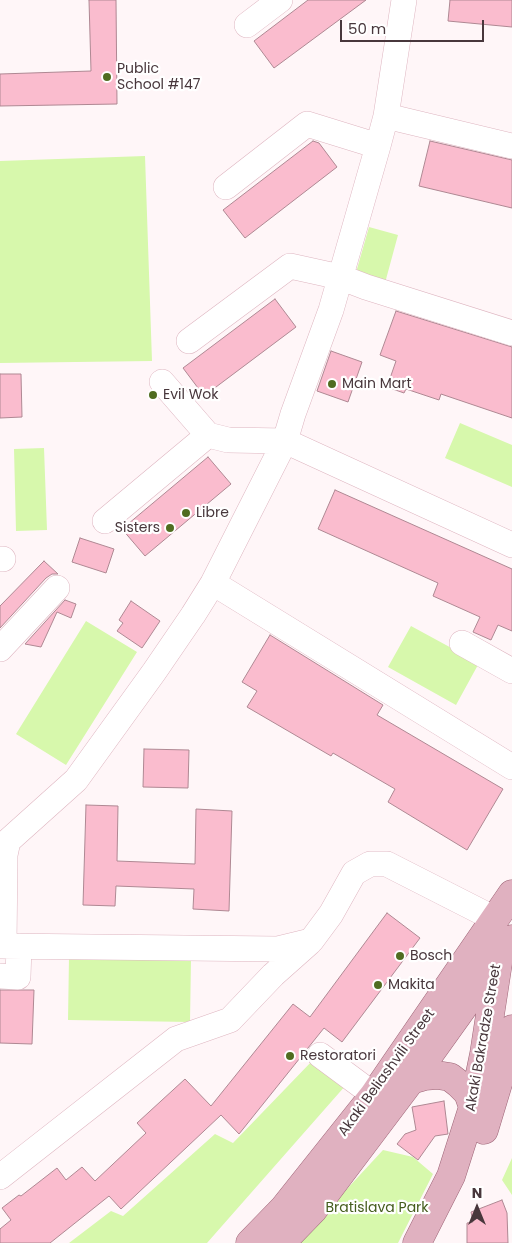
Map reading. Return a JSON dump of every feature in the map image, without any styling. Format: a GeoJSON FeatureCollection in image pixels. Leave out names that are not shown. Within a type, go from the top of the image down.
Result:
{"type":"FeatureCollection","features":[{"type":"Feature","properties":{"kind":"main road","name":"Akaki Beliashvili Street"},"geometry":{"type":"LineString","coordinates":[[281,1243],[313,1210],[411,1080],[503,924]]}},
{"type":"Feature","properties":{"kind":"main road","name":"Akaki Beliashvili Street"},"geometry":{"type":"LineString","coordinates":[[250,1243],[284,1208],[374,1095],[503,924]]}},
{"type":"Feature","properties":{"kind":"main road","name":"Akaki Bakradze Street"},"geometry":{"type":"LineString","coordinates":[[417,1243],[451,1176],[473,1107],[484,1054],[503,924]]}},
{"type":"Feature","properties":{"kind":"main road","name":"Akaki Bakradze Street"},"geometry":{"type":"LineString","coordinates":[[433,1243],[482,1137],[504,1064],[512,1029]]}},
{"type":"Feature","properties":{"kind":"main road"},"geometry":{"type":"LineString","coordinates":[[411,1080],[437,1075],[450,1077],[468,1093],[473,1107]]}},
{"type":"Feature","properties":{"kind":"lane"},"geometry":{"type":"LineString","coordinates":[[247,25],[280,0]]}},
{"type":"Feature","properties":{"kind":"lane"},"geometry":{"type":"LineString","coordinates":[[0,976],[18,976],[8,946],[4,840],[76,780],[154,672],[213,583],[285,441],[331,310],[378,146],[386,116],[404,0]]}},
{"type":"Feature","properties":{"kind":"lane"},"geometry":{"type":"LineString","coordinates":[[386,116],[512,146]]}},
{"type":"Feature","properties":{"kind":"lane"},"geometry":{"type":"LineString","coordinates":[[226,187],[307,124],[378,146]]}},
{"type":"Feature","properties":{"kind":"lane"},"geometry":{"type":"LineString","coordinates":[[189,341],[290,266],[340,277],[512,333]]}},
{"type":"Feature","properties":{"kind":"lane"},"geometry":{"type":"LineString","coordinates":[[162,382],[208,435],[228,440],[285,441],[512,545]]}},
{"type":"Feature","properties":{"kind":"lane"},"geometry":{"type":"LineString","coordinates":[[105,521],[208,435]]}},
{"type":"Feature","properties":{"kind":"lane"},"geometry":{"type":"LineString","coordinates":[[213,583],[512,767]]}},
{"type":"Feature","properties":{"kind":"lane"},"geometry":{"type":"LineString","coordinates":[[0,649],[57,588]]}},
{"type":"Feature","properties":{"kind":"lane"},"geometry":{"type":"LineString","coordinates":[[462,643],[512,671]]}},
{"type":"Feature","properties":{"kind":"lane"},"geometry":{"type":"LineString","coordinates":[[0,1177],[176,1039],[230,1020],[273,975],[311,941],[331,914],[354,873],[370,864],[387,864],[503,924]]}},
{"type":"Feature","properties":{"kind":"lane"},"geometry":{"type":"LineString","coordinates":[[8,946],[278,949],[311,941]]}},
{"type":"Feature","properties":{"kind":"lane"},"geometry":{"type":"LineString","coordinates":[[320,1055],[374,1095]]}},
{"type":"Feature","properties":{"kind":"green space"},"geometry":{"type":"Polygon","coordinates":[[[145,156],[152,361],[0,363],[0,161],[145,156]]]}},
{"type":"Feature","properties":{"kind":"green space"},"geometry":{"type":"Polygon","coordinates":[[[369,227],[398,235],[385,283],[359,276],[357,269],[369,227]]]}},
{"type":"Feature","properties":{"kind":"green space"},"geometry":{"type":"Polygon","coordinates":[[[460,423],[512,445],[512,487],[445,458],[460,423]]]}},
{"type":"Feature","properties":{"kind":"green space"},"geometry":{"type":"Polygon","coordinates":[[[44,448],[47,530],[16,531],[14,449],[44,448]]]}},
{"type":"Feature","properties":{"kind":"green space"},"geometry":{"type":"Polygon","coordinates":[[[86,621],[137,652],[66,765],[16,734],[86,621]]]}},
{"type":"Feature","properties":{"kind":"green space"},"geometry":{"type":"Polygon","coordinates":[[[411,626],[479,663],[456,705],[388,667],[411,626]]]}},
{"type":"Feature","properties":{"kind":"green space"},"geometry":{"type":"Polygon","coordinates":[[[69,957],[191,959],[190,1022],[68,1020],[69,957]]]}},
{"type":"Feature","properties":{"kind":"green space"},"geometry":{"type":"Polygon","coordinates":[[[313,1060],[346,1085],[207,1243],[69,1243],[111,1211],[123,1216],[215,1134],[233,1143],[313,1060]]]}},
{"type":"Feature","properties":{"kind":"green space","name":"Bratislava Park"},"geometry":{"type":"Polygon","coordinates":[[[383,1150],[413,1157],[433,1174],[398,1243],[297,1243],[383,1150]]]}},
{"type":"Feature","properties":{"kind":"green space"},"geometry":{"type":"Polygon","coordinates":[[[512,1158],[512,1195],[502,1180],[512,1158]]]}},
{"type":"Feature","properties":{"kind":"building"},"geometry":{"type":"Polygon","coordinates":[[[89,0],[116,0],[117,104],[0,106],[0,74],[91,71],[89,0]]]}},
{"type":"Feature","properties":{"kind":"building"},"geometry":{"type":"Polygon","coordinates":[[[308,0],[366,0],[274,68],[254,41],[308,0]]]}},
{"type":"Feature","properties":{"kind":"building"},"geometry":{"type":"Polygon","coordinates":[[[450,0],[512,0],[512,27],[448,21],[450,0]]]}},
{"type":"Feature","properties":{"kind":"building"},"geometry":{"type":"Polygon","coordinates":[[[313,141],[319,143],[337,167],[245,238],[223,210],[313,141]]]}},
{"type":"Feature","properties":{"kind":"building"},"geometry":{"type":"Polygon","coordinates":[[[430,141],[512,160],[512,208],[419,186],[430,141]]]}},
{"type":"Feature","properties":{"kind":"building"},"geometry":{"type":"Polygon","coordinates":[[[275,299],[296,327],[204,396],[183,368],[275,299]]]}},
{"type":"Feature","properties":{"kind":"building"},"geometry":{"type":"Polygon","coordinates":[[[396,311],[512,347],[512,418],[441,394],[439,400],[406,389],[404,393],[387,387],[396,361],[380,355],[396,311]]]}},
{"type":"Feature","properties":{"kind":"building"},"geometry":{"type":"Polygon","coordinates":[[[331,351],[362,362],[348,402],[317,391],[331,351]]]}},
{"type":"Feature","properties":{"kind":"building"},"geometry":{"type":"Polygon","coordinates":[[[0,374],[21,374],[22,417],[0,418],[0,374]]]}},
{"type":"Feature","properties":{"kind":"building"},"geometry":{"type":"Polygon","coordinates":[[[208,457],[231,484],[145,556],[122,529],[208,457]]]}},
{"type":"Feature","properties":{"kind":"building"},"geometry":{"type":"Polygon","coordinates":[[[335,490],[512,569],[512,631],[498,625],[491,640],[473,632],[480,617],[433,596],[438,583],[318,529],[335,490]]]}},
{"type":"Feature","properties":{"kind":"building"},"geometry":{"type":"Polygon","coordinates":[[[80,538],[114,549],[106,573],[72,562],[80,538]]]}},
{"type":"Feature","properties":{"kind":"building"},"geometry":{"type":"Polygon","coordinates":[[[44,561],[58,574],[52,574],[46,578],[0,628],[0,606],[44,561]]]}},
{"type":"Feature","properties":{"kind":"building"},"geometry":{"type":"Polygon","coordinates":[[[65,600],[76,604],[71,618],[57,612],[41,647],[25,644],[65,600]]]}},
{"type":"Feature","properties":{"kind":"building"},"geometry":{"type":"Polygon","coordinates":[[[131,601],[160,621],[142,648],[117,631],[123,623],[119,620],[131,601]]]}},
{"type":"Feature","properties":{"kind":"building"},"geometry":{"type":"Polygon","coordinates":[[[270,635],[383,705],[377,715],[503,789],[467,850],[388,802],[395,789],[333,753],[331,756],[247,707],[257,691],[242,682],[270,635]]]}},
{"type":"Feature","properties":{"kind":"building"},"geometry":{"type":"Polygon","coordinates":[[[144,749],[189,750],[188,788],[143,787],[144,749]]]}},
{"type":"Feature","properties":{"kind":"building"},"geometry":{"type":"Polygon","coordinates":[[[86,805],[118,806],[117,861],[195,864],[196,809],[232,811],[229,911],[193,909],[194,889],[116,886],[115,906],[83,905],[86,805]]]}},
{"type":"Feature","properties":{"kind":"building"},"geometry":{"type":"Polygon","coordinates":[[[387,913],[420,938],[342,1042],[324,1028],[239,1134],[221,1115],[121,1209],[109,1196],[50,1243],[0,1243],[0,1229],[11,1220],[2,1208],[57,1168],[66,1180],[82,1167],[95,1181],[146,1133],[137,1123],[185,1079],[211,1106],[293,1004],[310,1017],[387,913]]]}},
{"type":"Feature","properties":{"kind":"building"},"geometry":{"type":"Polygon","coordinates":[[[0,990],[34,990],[32,1044],[0,1043],[0,990]]]}},
{"type":"Feature","properties":{"kind":"building"},"geometry":{"type":"Polygon","coordinates":[[[444,1101],[448,1134],[435,1136],[418,1160],[397,1144],[405,1134],[416,1130],[412,1107],[444,1101]]]}},
{"type":"Feature","properties":{"kind":"building"},"geometry":{"type":"Polygon","coordinates":[[[502,1200],[507,1213],[508,1243],[467,1243],[467,1223],[473,1222],[471,1212],[502,1200]]]}},
{"type":"Feature","properties":{"kind":"place","name":"Public School #147"},"geometry":{"type":"Point","coordinates":[107,77]}},
{"type":"Feature","properties":{"kind":"place","name":"Main Mart"},"geometry":{"type":"Point","coordinates":[332,384]}},
{"type":"Feature","properties":{"kind":"place","name":"Evil Wok"},"geometry":{"type":"Point","coordinates":[153,395]}},
{"type":"Feature","properties":{"kind":"place","name":"Libre"},"geometry":{"type":"Point","coordinates":[186,513]}},
{"type":"Feature","properties":{"kind":"place","name":"Sisters"},"geometry":{"type":"Point","coordinates":[170,528]}},
{"type":"Feature","properties":{"kind":"place","name":"Bosch"},"geometry":{"type":"Point","coordinates":[400,956]}},
{"type":"Feature","properties":{"kind":"place","name":"Makita"},"geometry":{"type":"Point","coordinates":[378,985]}},
{"type":"Feature","properties":{"kind":"place","name":"Restoratori"},"geometry":{"type":"Point","coordinates":[290,1056]}}]}
